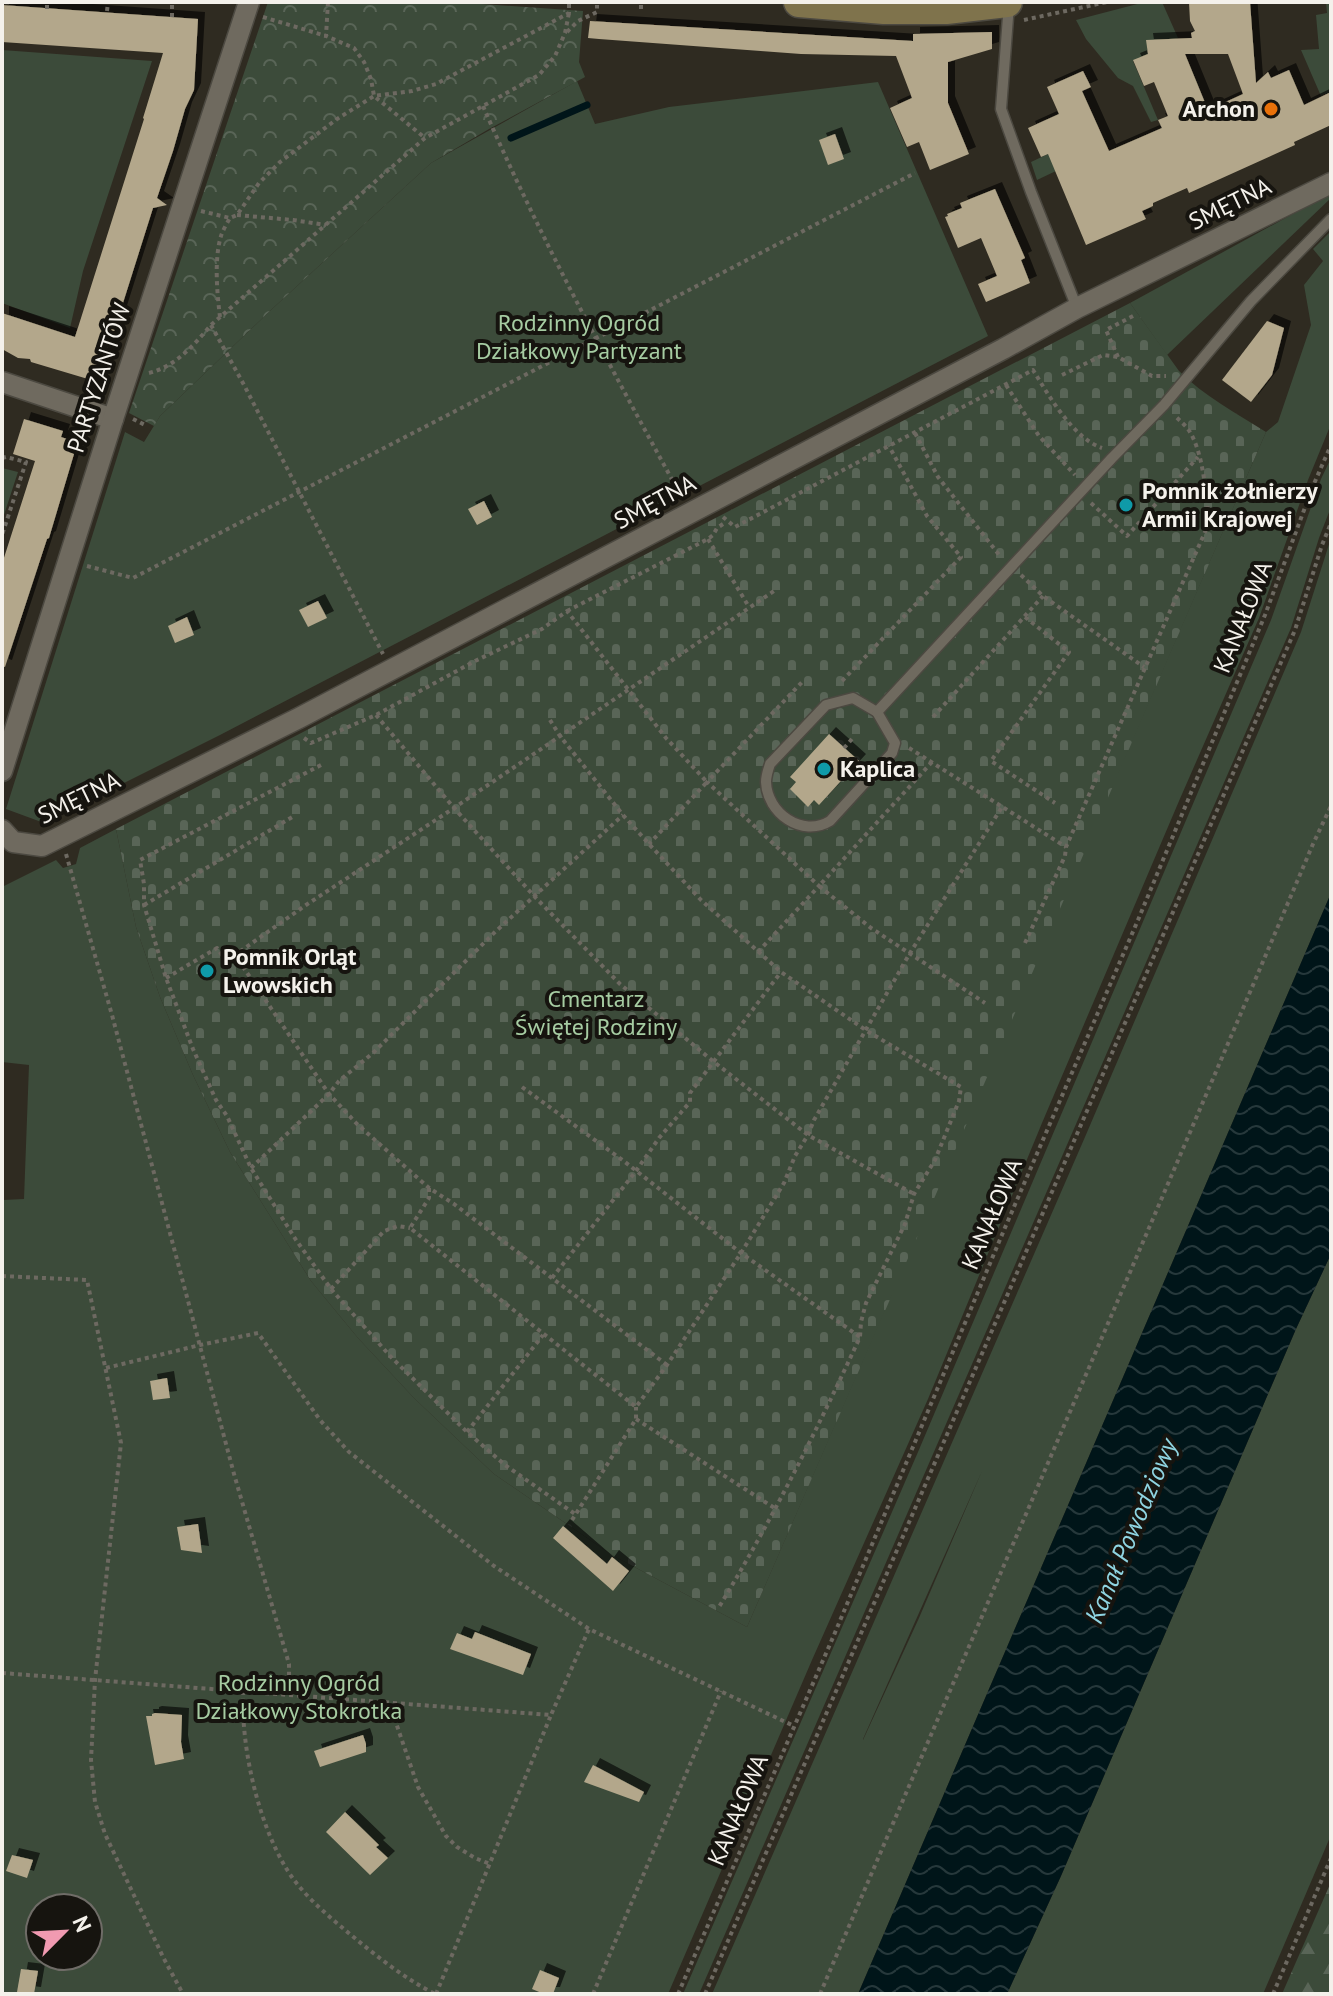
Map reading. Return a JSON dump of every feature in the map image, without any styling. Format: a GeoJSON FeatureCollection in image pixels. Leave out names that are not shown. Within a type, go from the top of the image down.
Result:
{"type":"FeatureCollection","features":[{"type":"Feature","properties":{"kind":"street"},"geometry":{"type":"LineString","coordinates":[[799,2],[884,9],[1008,9]]}},
{"type":"Feature","properties":{"kind":"street","name":"PARTYZANTÓW"},"geometry":{"type":"LineString","coordinates":[[2,771],[128,373],[254,8]]}},
{"type":"Feature","properties":{"kind":"street","name":"SMĘTNA"},"geometry":{"type":"LineString","coordinates":[[2,830],[13,842],[42,846],[299,718],[1077,308],[1331,183]]}},
{"type":"Feature","properties":{"kind":"street"},"geometry":{"type":"LineString","coordinates":[[2,382],[113,419]]}},
{"type":"Feature","properties":{"kind":"lane"},"geometry":{"type":"LineString","coordinates":[[1008,9],[1001,109],[1077,308]]}},
{"type":"Feature","properties":{"kind":"lane"},"geometry":{"type":"LineString","coordinates":[[877,712],[1164,405],[1251,301],[1331,219]]}},
{"type":"Feature","properties":{"kind":"lane"},"geometry":{"type":"LineString","coordinates":[[853,698],[877,712],[895,743],[887,760],[830,821],[821,826],[799,826],[782,814],[768,793],[766,782],[770,764],[826,705],[853,698]]}},
{"type":"Feature","properties":{"kind":"path"},"geometry":{"type":"LineString","coordinates":[[47,2],[47,9]]}},
{"type":"Feature","properties":{"kind":"path"},"geometry":{"type":"LineString","coordinates":[[107,11],[108,2]]}},
{"type":"Feature","properties":{"kind":"path"},"geometry":{"type":"LineString","coordinates":[[172,2],[172,17]]}},
{"type":"Feature","properties":{"kind":"path"},"geometry":{"type":"LineString","coordinates":[[326,36],[328,2]]}},
{"type":"Feature","properties":{"kind":"path"},"geometry":{"type":"LineString","coordinates":[[128,373],[137,376],[164,369],[189,351],[211,325],[425,138],[539,75],[555,56],[565,33],[569,2]]}},
{"type":"Feature","properties":{"kind":"path"},"geometry":{"type":"LineString","coordinates":[[1008,9],[1027,20],[1107,2]]}},
{"type":"Feature","properties":{"kind":"path"},"geometry":{"type":"LineString","coordinates":[[565,33],[578,21],[597,12],[597,5]]}},
{"type":"Feature","properties":{"kind":"path"},"geometry":{"type":"LineString","coordinates":[[254,8],[354,48],[364,62],[374,96],[425,138]]}},
{"type":"Feature","properties":{"kind":"path"},"geometry":{"type":"LineString","coordinates":[[237,215],[259,183],[280,162],[337,119],[374,96],[436,84],[569,13]]}},
{"type":"Feature","properties":{"kind":"path"},"geometry":{"type":"LineString","coordinates":[[483,106],[507,162],[595,337],[691,512]]}},
{"type":"Feature","properties":{"kind":"path"},"geometry":{"type":"LineString","coordinates":[[87,566],[133,578],[915,173]]}},
{"type":"Feature","properties":{"kind":"path"},"geometry":{"type":"LineString","coordinates":[[183,207],[230,218],[237,215],[326,225]]}},
{"type":"Feature","properties":{"kind":"path"},"geometry":{"type":"LineString","coordinates":[[220,317],[218,265],[221,236],[230,218]]}},
{"type":"Feature","properties":{"kind":"path"},"geometry":{"type":"LineString","coordinates":[[1118,357],[1106,330],[1135,315]]}},
{"type":"Feature","properties":{"kind":"path"},"geometry":{"type":"LineString","coordinates":[[211,325],[390,670]]}},
{"type":"Feature","properties":{"kind":"path"},"geometry":{"type":"LineString","coordinates":[[1062,375],[1103,355],[1118,357],[1152,376],[1166,376]]}},
{"type":"Feature","properties":{"kind":"path"},"geometry":{"type":"LineString","coordinates":[[735,527],[1033,370],[1056,407],[1090,445],[1101,448],[1112,458]]}},
{"type":"Feature","properties":{"kind":"path"},"geometry":{"type":"LineString","coordinates":[[1006,385],[1039,436],[1127,536],[1198,457]]}},
{"type":"Feature","properties":{"kind":"path"},"geometry":{"type":"LineString","coordinates":[[1025,943],[1209,523],[1194,441],[1164,405]]}},
{"type":"Feature","properties":{"kind":"path"},"geometry":{"type":"LineString","coordinates":[[915,433],[938,477],[996,552],[1043,596],[1144,667]]}},
{"type":"Feature","properties":{"kind":"path","name":"KANAŁOWA"},"geometry":{"type":"LineString","coordinates":[[678,1994],[1150,891],[1265,615],[1331,445]]}},
{"type":"Feature","properties":{"kind":"path"},"geometry":{"type":"LineString","coordinates":[[842,681],[961,557],[927,516],[889,446]]}},
{"type":"Feature","properties":{"kind":"path"},"geometry":{"type":"LineString","coordinates":[[2,458],[26,462],[2,535]]}},
{"type":"Feature","properties":{"kind":"path"},"geometry":{"type":"LineString","coordinates":[[311,743],[376,715],[475,661],[542,629],[567,611],[708,539],[726,522]]}},
{"type":"Feature","properties":{"kind":"path"},"geometry":{"type":"LineString","coordinates":[[705,1994],[1295,630],[1331,523]]}},
{"type":"Feature","properties":{"kind":"path"},"geometry":{"type":"LineString","coordinates":[[708,539],[749,607]]}},
{"type":"Feature","properties":{"kind":"path"},"geometry":{"type":"LineString","coordinates":[[166,978],[217,948],[226,961],[777,589]]}},
{"type":"Feature","properties":{"kind":"path"},"geometry":{"type":"LineString","coordinates":[[933,717],[1043,596]]}},
{"type":"Feature","properties":{"kind":"path"},"geometry":{"type":"LineString","coordinates":[[567,611],[666,738],[707,782],[649,844]]}},
{"type":"Feature","properties":{"kind":"path"},"geometry":{"type":"LineString","coordinates":[[1025,617],[1069,652],[991,761],[1055,803]]}},
{"type":"Feature","properties":{"kind":"path"},"geometry":{"type":"LineString","coordinates":[[376,715],[454,808],[620,984],[808,1135],[914,1194]]}},
{"type":"Feature","properties":{"kind":"path"},"geometry":{"type":"LineString","coordinates":[[550,720],[649,844],[701,900],[781,972],[867,1031],[961,1087],[959,1101],[935,1160],[914,1194],[905,1224],[866,1303],[860,1337],[816,1432],[719,1607]]}},
{"type":"Feature","properties":{"kind":"path"},"geometry":{"type":"LineString","coordinates":[[844,748],[852,739]]}},
{"type":"Feature","properties":{"kind":"path"},"geometry":{"type":"LineString","coordinates":[[895,743],[914,749],[1066,847]]}},
{"type":"Feature","properties":{"kind":"path"},"geometry":{"type":"LineString","coordinates":[[932,762],[819,886],[871,928],[985,1003]]}},
{"type":"Feature","properties":{"kind":"path"},"geometry":{"type":"LineString","coordinates":[[321,765],[140,860],[144,905],[166,978],[200,1063],[251,1168],[331,1289],[391,1357],[467,1432],[573,1517],[636,1419],[636,1407],[741,1253],[784,1183],[814,1120],[910,953],[1002,807]]}},
{"type":"Feature","properties":{"kind":"path"},"geometry":{"type":"LineString","coordinates":[[820,1994],[1331,806]]}},
{"type":"Feature","properties":{"kind":"path"},"geometry":{"type":"LineString","coordinates":[[251,1168],[495,932],[623,815]]}},
{"type":"Feature","properties":{"kind":"path"},"geometry":{"type":"LineString","coordinates":[[144,905],[294,816]]}},
{"type":"Feature","properties":{"kind":"path"},"geometry":{"type":"LineString","coordinates":[[60,836],[112,1015],[234,1474],[289,1664],[289,1694]]}},
{"type":"Feature","properties":{"kind":"path"},"geometry":{"type":"LineString","coordinates":[[235,955],[329,1094],[357,1124],[429,1188],[667,1365]]}},
{"type":"Feature","properties":{"kind":"path"},"geometry":{"type":"LineString","coordinates":[[552,1278],[690,1102],[690,1093],[781,972]]}},
{"type":"Feature","properties":{"kind":"path"},"geometry":{"type":"LineString","coordinates":[[522,1087],[741,1253],[860,1337]]}},
{"type":"Feature","properties":{"kind":"path"},"geometry":{"type":"LineString","coordinates":[[410,1228],[429,1198],[429,1188]]}},
{"type":"Feature","properties":{"kind":"path"},"geometry":{"type":"LineString","coordinates":[[331,1289],[384,1231],[398,1226],[410,1228],[636,1407]]}},
{"type":"Feature","properties":{"kind":"path"},"geometry":{"type":"LineString","coordinates":[[2,1276],[87,1280],[121,1443],[95,1680],[91,1760],[95,1802],[105,1834],[180,1993]]}},
{"type":"Feature","properties":{"kind":"path"},"geometry":{"type":"LineString","coordinates":[[106,1368],[258,1333],[320,1420],[349,1452],[494,1566],[589,1629],[794,1726]]}},
{"type":"Feature","properties":{"kind":"path"},"geometry":{"type":"LineString","coordinates":[[467,1432],[543,1335]]}},
{"type":"Feature","properties":{"kind":"path"},"geometry":{"type":"LineString","coordinates":[[636,1419],[776,1509]]}},
{"type":"Feature","properties":{"kind":"path"},"geometry":{"type":"LineString","coordinates":[[243,1690],[244,1732],[262,1817],[286,1868],[300,1888],[359,1942],[415,1984],[436,1994],[589,1629]]}},
{"type":"Feature","properties":{"kind":"path"},"geometry":{"type":"LineString","coordinates":[[2,1673],[551,1715]]}},
{"type":"Feature","properties":{"kind":"path"},"geometry":{"type":"LineString","coordinates":[[593,1994],[721,1691]]}},
{"type":"Feature","properties":{"kind":"path"},"geometry":{"type":"LineString","coordinates":[[395,1702],[395,1720],[418,1787],[446,1836],[457,1847],[490,1864]]}},
{"type":"Feature","properties":{"kind":"path"},"geometry":{"type":"LineString","coordinates":[[1273,1994],[1331,1858]]}},
{"type":"Feature","properties":{"kind":"green space"},"geometry":{"type":"Polygon","coordinates":[[[268,2],[454,2],[583,11],[579,62],[585,77],[431,163],[272,309],[160,416],[154,426],[129,413],[268,2]]]}},
{"type":"Feature","properties":{"kind":"green space"},"geometry":{"type":"Polygon","coordinates":[[[1145,2],[1162,2],[1178,38],[1133,61],[1158,120],[1151,122],[1133,86],[1118,78],[1086,39],[1076,20],[1145,2]]]}},
{"type":"Feature","properties":{"kind":"green space"},"geometry":{"type":"Polygon","coordinates":[[[1326,2],[1331,2],[1331,92],[1321,96],[1301,50],[1319,49],[1316,15],[1327,13],[1326,2]]]}},
{"type":"Feature","properties":{"kind":"green space"},"geometry":{"type":"Polygon","coordinates":[[[2,50],[152,61],[83,271],[70,328],[2,303],[2,50]]]}},
{"type":"Feature","properties":{"kind":"green space","name":"Rodzinny Ogród Działkowy Partyzant"},"geometry":{"type":"Polygon","coordinates":[[[577,81],[595,124],[669,107],[878,82],[988,336],[220,735],[44,823],[6,809],[125,432],[144,442],[160,416],[431,163],[577,81]]]}},
{"type":"Feature","properties":{"kind":"green space"},"geometry":{"type":"Polygon","coordinates":[[[1069,144],[1077,161],[1037,180],[1031,162],[1069,144]]]}},
{"type":"Feature","properties":{"kind":"green space"},"geometry":{"type":"Polygon","coordinates":[[[1331,193],[1331,198],[1167,355],[1130,303],[1331,193]]]}},
{"type":"Feature","properties":{"kind":"green space","name":"Rodzinny Ogród Działkowy Stokrotka"},"geometry":{"type":"Polygon","coordinates":[[[1331,231],[1331,424],[1259,618],[1042,1123],[928,1399],[668,1994],[2,1994],[2,1216],[3,1200],[24,1199],[29,1065],[2,1062],[4,886],[56,860],[63,868],[76,864],[80,848],[116,829],[136,927],[160,997],[193,1075],[230,1152],[311,1281],[414,1398],[494,1474],[612,1555],[747,1627],[1266,432],[1278,422],[1311,325],[1304,285],[1323,261],[1313,249],[1331,231]]]}},
{"type":"Feature","properties":{"kind":"green space","name":"Cmentarz Świętej Rodziny"},"geometry":{"type":"Polygon","coordinates":[[[1130,303],[1179,371],[1210,396],[1266,432],[747,1627],[612,1555],[494,1474],[414,1398],[311,1281],[230,1152],[193,1075],[160,997],[136,927],[116,829],[1130,303]]]}},
{"type":"Feature","properties":{"kind":"green space"},"geometry":{"type":"Polygon","coordinates":[[[1331,458],[1331,507],[1291,628],[699,1994],[683,1994],[918,1452],[1271,620],[1331,458]]]}},
{"type":"Feature","properties":{"kind":"green space"},"geometry":{"type":"Polygon","coordinates":[[[2,468],[18,472],[2,521],[2,468]]]}},
{"type":"Feature","properties":{"kind":"green space"},"geometry":{"type":"Polygon","coordinates":[[[1331,538],[1331,893],[858,1994],[712,1994],[1085,1137],[1301,632],[1331,538]],[[982,1471],[863,1740],[919,1618],[982,1471]]]}},
{"type":"Feature","properties":{"kind":"green space"},"geometry":{"type":"Polygon","coordinates":[[[1331,1254],[1331,1835],[1263,1994],[1007,1994],[1061,1876],[1331,1254]]]}},
{"type":"Feature","properties":{"kind":"green space"},"geometry":{"type":"Polygon","coordinates":[[[1331,1882],[1331,1994],[1282,1994],[1331,1882]]]}},
{"type":"Feature","properties":{"kind":"water","name":"Kanał Powodziowy"},"geometry":{"type":"Polygon","coordinates":[[[1331,893],[1331,1254],[1007,1994],[858,1994],[1331,893]]]}},
{"type":"Feature","properties":{"kind":"building"},"geometry":{"type":"Polygon","coordinates":[[[1189,2],[1250,2],[1256,83],[1268,72],[1271,78],[1289,70],[1304,105],[1331,92],[1331,125],[1294,142],[1295,145],[1189,193],[1187,188],[1153,203],[1153,206],[1142,211],[1146,219],[1086,245],[1048,154],[1041,157],[1028,128],[1059,114],[1047,87],[1083,71],[1091,87],[1082,91],[1109,151],[1162,128],[1158,120],[1168,116],[1154,82],[1144,86],[1133,60],[1148,54],[1146,40],[1192,38],[1191,33],[1195,31],[1190,21],[1189,2]],[[1185,54],[1208,110],[1243,94],[1228,54],[1185,54]]]}},
{"type":"Feature","properties":{"kind":"building"},"geometry":{"type":"Polygon","coordinates":[[[2,5],[198,19],[194,90],[157,198],[167,205],[153,208],[98,382],[31,362],[30,359],[18,358],[2,349],[2,313],[75,337],[163,53],[2,42],[2,5]]]}},
{"type":"Feature","properties":{"kind":"building"},"geometry":{"type":"Polygon","coordinates":[[[590,21],[913,41],[913,34],[992,32],[992,49],[948,62],[948,103],[969,154],[930,170],[919,142],[907,147],[890,108],[912,98],[896,56],[801,54],[588,38],[590,21]]]}},
{"type":"Feature","properties":{"kind":"building"},"geometry":{"type":"Polygon","coordinates":[[[835,134],[844,159],[828,165],[819,140],[835,134]]]}},
{"type":"Feature","properties":{"kind":"building"},"geometry":{"type":"Polygon","coordinates":[[[995,189],[1025,258],[1021,260],[1030,283],[986,302],[978,284],[997,276],[981,238],[958,248],[945,217],[962,208],[960,203],[995,189]]]}},
{"type":"Feature","properties":{"kind":"building"},"geometry":{"type":"Polygon","coordinates":[[[1267,321],[1284,328],[1272,375],[1251,402],[1222,380],[1267,321]]]}},
{"type":"Feature","properties":{"kind":"building"},"geometry":{"type":"Polygon","coordinates":[[[24,419],[63,431],[61,437],[73,441],[69,452],[74,454],[5,667],[2,666],[2,564],[35,461],[13,454],[24,419]]]}},
{"type":"Feature","properties":{"kind":"building"},"geometry":{"type":"Polygon","coordinates":[[[484,501],[492,517],[477,525],[468,509],[484,501]]]}},
{"type":"Feature","properties":{"kind":"building"},"geometry":{"type":"Polygon","coordinates":[[[318,601],[327,618],[308,627],[299,610],[318,601]]]}},
{"type":"Feature","properties":{"kind":"building"},"geometry":{"type":"Polygon","coordinates":[[[187,617],[194,635],[175,643],[168,626],[187,617]]]}},
{"type":"Feature","properties":{"kind":"building","name":"Kaplica"},"geometry":{"type":"Polygon","coordinates":[[[829,734],[859,761],[819,805],[814,800],[808,807],[790,789],[796,782],[790,777],[829,734]]]}},
{"type":"Feature","properties":{"kind":"building"},"geometry":{"type":"Polygon","coordinates":[[[167,1378],[170,1398],[153,1400],[150,1381],[167,1378]]]}},
{"type":"Feature","properties":{"kind":"building"},"geometry":{"type":"Polygon","coordinates":[[[198,1524],[202,1553],[181,1550],[177,1527],[198,1524]]]}},
{"type":"Feature","properties":{"kind":"building"},"geometry":{"type":"Polygon","coordinates":[[[563,1526],[607,1564],[612,1557],[629,1571],[613,1591],[553,1538],[563,1526]]]}},
{"type":"Feature","properties":{"kind":"building"},"geometry":{"type":"Polygon","coordinates":[[[475,1632],[531,1654],[523,1675],[450,1649],[457,1633],[472,1639],[475,1632]]]}},
{"type":"Feature","properties":{"kind":"building"},"geometry":{"type":"Polygon","coordinates":[[[155,1713],[182,1715],[184,1759],[155,1765],[146,1716],[155,1713]]]}},
{"type":"Feature","properties":{"kind":"building"},"geometry":{"type":"Polygon","coordinates":[[[363,1735],[366,1752],[320,1767],[314,1751],[363,1735]]]}},
{"type":"Feature","properties":{"kind":"building"},"geometry":{"type":"Polygon","coordinates":[[[593,1765],[644,1792],[639,1802],[584,1782],[593,1765]]]}},
{"type":"Feature","properties":{"kind":"building"},"geometry":{"type":"Polygon","coordinates":[[[345,1812],[388,1858],[370,1875],[326,1832],[345,1812]]]}},
{"type":"Feature","properties":{"kind":"building"},"geometry":{"type":"Polygon","coordinates":[[[12,1855],[33,1860],[27,1878],[6,1871],[12,1855]]]}},
{"type":"Feature","properties":{"kind":"building"},"geometry":{"type":"Polygon","coordinates":[[[21,1969],[24,1972],[38,1972],[34,1994],[17,1992],[21,1969]]]}},
{"type":"Feature","properties":{"kind":"building"},"geometry":{"type":"Polygon","coordinates":[[[540,1970],[559,1978],[553,1994],[532,1989],[540,1970]]]}},
{"type":"Feature","properties":{"kind":"waterway"},"geometry":{"type":"LineString","coordinates":[[511,138],[587,105]]}},
{"type":"Feature","properties":{"kind":"place","name":"Archon"},"geometry":{"type":"Point","coordinates":[1271,109]}},
{"type":"Feature","properties":{"kind":"place","name":"Pomnik żołnierzy Armii Krajowej"},"geometry":{"type":"Point","coordinates":[1126,505]}},
{"type":"Feature","properties":{"kind":"place","name":"Kaplica"},"geometry":{"type":"Point","coordinates":[824,769]}},
{"type":"Feature","properties":{"kind":"place","name":"Pomnik Orląt Lwowskich"},"geometry":{"type":"Point","coordinates":[207,971]}}]}
